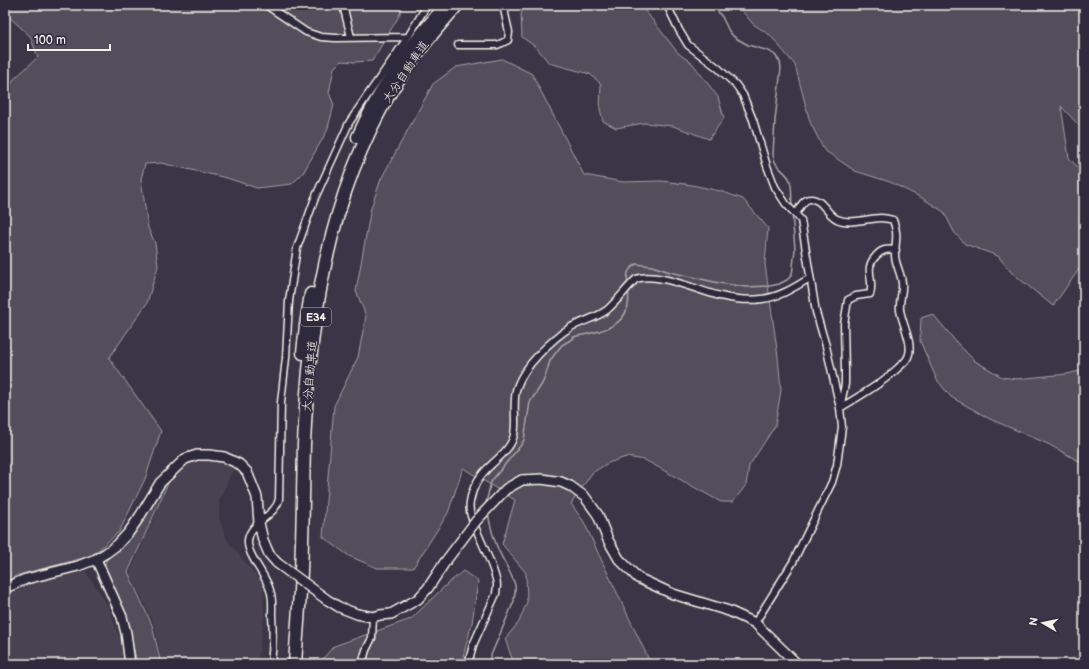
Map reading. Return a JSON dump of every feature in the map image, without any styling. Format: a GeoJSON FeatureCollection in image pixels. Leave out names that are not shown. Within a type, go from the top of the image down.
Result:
{"type":"FeatureCollection","features":[{"type":"Feature","properties":{"kind":"highway","name":"大分自動車道"},"geometry":{"type":"LineString","coordinates":[[287,664],[294,566],[296,443],[300,385],[306,325],[315,272],[324,234],[332,202],[369,113],[384,86],[404,57],[427,27],[447,5]]}},
{"type":"Feature","properties":{"kind":"highway","name":"大分自動車道"},"geometry":{"type":"LineString","coordinates":[[295,664],[301,570],[304,443],[308,386],[314,326],[331,236],[355,162],[391,91],[411,61],[457,5]]}},
{"type":"Feature","properties":{"kind":"street"},"geometry":{"type":"LineString","coordinates":[[266,5],[306,32],[322,37],[408,37]]}},
{"type":"Feature","properties":{"kind":"street"},"geometry":{"type":"LineString","coordinates":[[343,5],[351,37]]}},
{"type":"Feature","properties":{"kind":"street"},"geometry":{"type":"LineString","coordinates":[[271,664],[273,636],[272,596],[266,579],[253,557],[248,542],[251,532],[278,505],[279,499],[281,402],[286,358],[289,301],[297,248],[315,198],[349,123],[408,37],[427,5]]}},
{"type":"Feature","properties":{"kind":"street"},"geometry":{"type":"LineString","coordinates":[[458,45],[497,45],[508,40],[509,32],[503,5]]}},
{"type":"Feature","properties":{"kind":"street"},"geometry":{"type":"LineString","coordinates":[[668,5],[679,30],[688,45],[718,68],[736,85],[743,95],[753,120],[775,187],[786,204],[801,220],[816,312],[826,346],[840,408],[842,427],[837,465],[832,482],[793,562],[755,623]]}},
{"type":"Feature","properties":{"kind":"street"},"geometry":{"type":"LineString","coordinates":[[796,214],[804,202],[811,198],[816,200],[834,218],[842,221],[849,222],[882,218],[893,220],[896,225],[896,266],[901,276],[902,284],[900,308],[901,318],[910,351],[904,362],[889,377],[840,408]]}},
{"type":"Feature","properties":{"kind":"street"},"geometry":{"type":"LineString","coordinates":[[840,408],[846,371],[844,324],[848,300],[856,296],[870,294],[872,282],[869,273],[870,262],[881,250],[896,250]]}},
{"type":"Feature","properties":{"kind":"street"},"geometry":{"type":"LineString","coordinates":[[468,664],[473,645],[496,594],[497,585],[495,575],[471,518],[469,503],[474,486],[489,466],[505,452],[512,440],[515,433],[514,405],[517,387],[535,358],[547,346],[571,328],[607,310],[636,279],[641,277],[670,280],[720,296],[744,300],[763,299],[776,296],[794,288],[810,278]]}},
{"type":"Feature","properties":{"kind":"street"},"geometry":{"type":"LineString","coordinates":[[5,588],[26,579],[78,566],[96,559],[117,545],[129,532],[160,483],[168,474],[185,459],[197,455],[209,454],[224,457],[239,464],[247,472],[256,497],[259,523],[263,540],[269,554],[277,563],[326,599],[345,610],[373,617],[391,614],[418,599],[428,588],[445,562],[476,521],[506,489],[522,480],[542,479],[561,482],[570,486],[585,497],[598,515],[608,540],[619,559],[638,578],[673,594],[729,611],[755,623],[797,664]]}},
{"type":"Feature","properties":{"kind":"street"},"geometry":{"type":"LineString","coordinates":[[96,559],[122,617],[126,633],[130,664]]}},
{"type":"Feature","properties":{"kind":"street"},"geometry":{"type":"LineString","coordinates":[[362,664],[372,638],[373,617]]}},
{"type":"Feature","properties":{"kind":"shaded area"},"geometry":{"type":"Polygon","coordinates":[[[5,5],[323,5],[327,9],[338,5],[403,5],[399,16],[372,61],[341,61],[334,68],[329,93],[334,105],[327,131],[303,173],[292,184],[257,188],[227,178],[161,163],[145,164],[141,179],[148,228],[155,243],[158,266],[147,303],[109,358],[161,431],[145,479],[119,532],[91,556],[18,575],[5,582],[5,396],[9,394],[7,371],[5,370],[5,190],[7,191],[5,174],[5,100],[13,80],[38,57],[30,36],[5,13],[5,5]]]}},
{"type":"Feature","properties":{"kind":"shaded area"},"geometry":{"type":"Polygon","coordinates":[[[524,5],[638,5],[647,13],[678,53],[693,64],[718,97],[724,118],[709,139],[673,126],[644,123],[616,128],[603,121],[600,109],[601,84],[590,74],[549,63],[537,48],[522,37],[521,14],[524,5]]]}},
{"type":"Feature","properties":{"kind":"shaded area"},"geometry":{"type":"Polygon","coordinates":[[[737,5],[1084,5],[1084,131],[1061,106],[1069,158],[1084,174],[1084,260],[1053,306],[1011,272],[998,256],[965,244],[954,232],[944,212],[922,198],[890,182],[855,171],[824,150],[810,122],[795,65],[770,35],[753,24],[737,5]]]}},
{"type":"Feature","properties":{"kind":"shaded area"},"geometry":{"type":"Polygon","coordinates":[[[502,59],[532,74],[584,175],[623,182],[662,181],[720,191],[743,199],[768,228],[765,264],[781,390],[775,426],[749,466],[746,485],[733,502],[721,502],[645,460],[626,457],[608,463],[592,473],[571,504],[584,522],[651,664],[514,664],[505,639],[519,622],[527,602],[526,573],[502,544],[515,500],[463,468],[448,513],[413,568],[377,568],[349,556],[323,537],[334,406],[358,357],[366,316],[356,291],[371,208],[381,179],[433,84],[456,67],[502,59]]]}},
{"type":"Feature","properties":{"kind":"shaded area"},"geometry":{"type":"Polygon","coordinates":[[[933,314],[957,343],[975,361],[1002,377],[1016,379],[1067,374],[1084,370],[1084,464],[1048,444],[990,419],[951,397],[937,380],[920,341],[921,318],[933,314]]]}},
{"type":"Feature","properties":{"kind":"shaded area"},"geometry":{"type":"Polygon","coordinates":[[[210,460],[227,461],[233,470],[219,500],[219,518],[227,540],[263,584],[264,617],[257,664],[162,664],[154,624],[130,572],[172,478],[190,463],[210,460]]]}},
{"type":"Feature","properties":{"kind":"shaded area"},"geometry":{"type":"Polygon","coordinates":[[[169,477],[171,477],[128,572],[152,625],[161,664],[136,664],[136,658],[127,620],[105,565],[107,557],[169,477]]]}},
{"type":"Feature","properties":{"kind":"shaded area"},"geometry":{"type":"Polygon","coordinates":[[[85,571],[109,607],[125,656],[125,664],[5,664],[5,598],[17,587],[85,571]]]}},
{"type":"Feature","properties":{"kind":"shaded area"},"geometry":{"type":"Polygon","coordinates":[[[463,571],[478,581],[472,623],[461,664],[318,664],[334,646],[411,619],[446,585],[463,571]]]}},
{"type":"Feature","properties":{"kind":"waterway"},"geometry":{"type":"LineString","coordinates":[[713,5],[734,37],[748,45],[769,51],[775,55],[780,62],[781,68],[773,154],[775,162],[789,178],[792,207]]}},
{"type":"Feature","properties":{"kind":"waterway"},"geometry":{"type":"LineString","coordinates":[[628,284],[628,272],[636,264],[652,266],[670,272],[719,283],[746,287],[779,284],[787,280],[792,275],[795,249],[792,213]]}},
{"type":"Feature","properties":{"kind":"waterway"},"geometry":{"type":"LineString","coordinates":[[486,505],[491,482],[524,440],[530,402],[542,384],[550,361],[562,345],[574,338],[573,337],[604,329],[621,320],[626,312],[629,302],[628,290]]}},
{"type":"Feature","properties":{"kind":"waterway"},"geometry":{"type":"LineString","coordinates":[[488,513],[496,544],[515,585],[514,601],[489,660],[489,664]]}}]}
